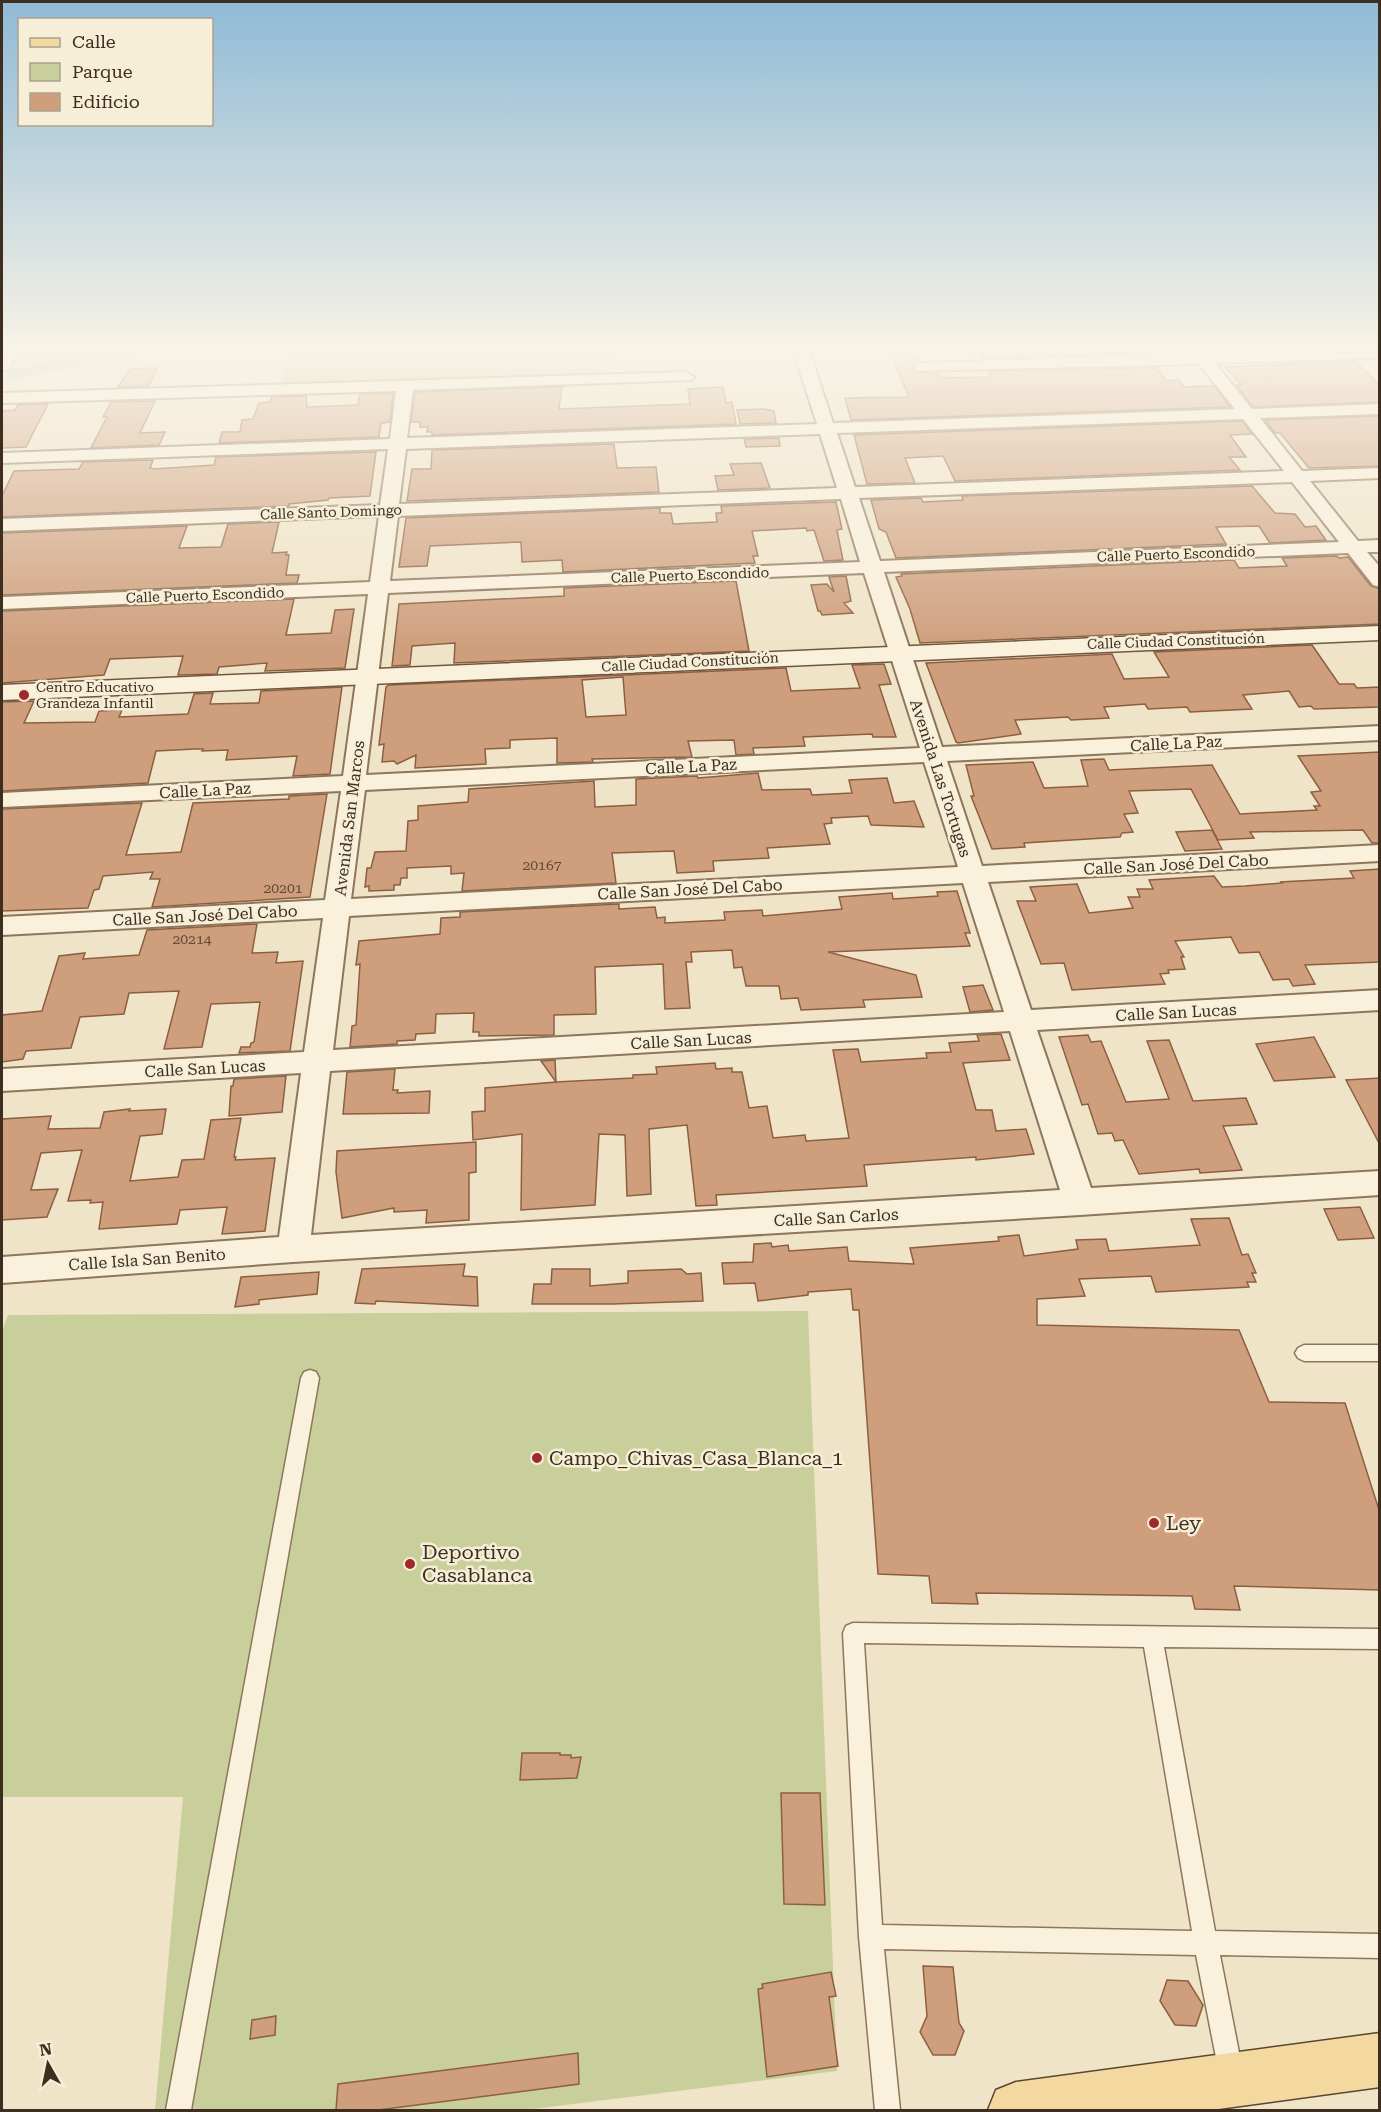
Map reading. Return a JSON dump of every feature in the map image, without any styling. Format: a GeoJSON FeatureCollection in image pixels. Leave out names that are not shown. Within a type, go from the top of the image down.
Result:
{"type":"FeatureCollection","features":[{"type":"Feature","properties":{"kind":"main road"},"geometry":{"type":"LineString","coordinates":[[1016,2110],[1380,2060]]}},
{"type":"Feature","properties":{"kind":"street"},"geometry":{"type":"LineString","coordinates":[[2,458],[184,452]]}},
{"type":"Feature","properties":{"kind":"street","name":"Avenida San Marcos"},"geometry":{"type":"LineString","coordinates":[[293,1249],[397,452]]}},
{"type":"Feature","properties":{"kind":"street","name":"Avenida Las Tortugas"},"geometry":{"type":"LineString","coordinates":[[835,452],[1080,1203]]}},
{"type":"Feature","properties":{"kind":"street"},"geometry":{"type":"LineString","coordinates":[[1277,452],[1380,581]]}},
{"type":"Feature","properties":{"kind":"street","name":"Calle Santo Domingo"},"geometry":{"type":"LineString","coordinates":[[2,525],[1380,473]]}},
{"type":"Feature","properties":{"kind":"street","name":"Calle Puerto Escondido"},"geometry":{"type":"LineString","coordinates":[[2,603],[1380,546]]}},
{"type":"Feature","properties":{"kind":"street","name":"Calle Ciudad Constitución"},"geometry":{"type":"LineString","coordinates":[[2,693],[1380,633]]}},
{"type":"Feature","properties":{"kind":"street","name":"Calle La Paz"},"geometry":{"type":"LineString","coordinates":[[2,800],[1380,733]]}},
{"type":"Feature","properties":{"kind":"street","name":"Calle San José Del Cabo"},"geometry":{"type":"LineString","coordinates":[[2,926],[1380,853]]}},
{"type":"Feature","properties":{"kind":"street","name":"Calle San Lucas"},"geometry":{"type":"LineString","coordinates":[[2,1080],[1380,1000]]}},
{"type":"Feature","properties":{"kind":"street","name":"Calle San Carlos"},"geometry":{"type":"LineString","coordinates":[[293,1249],[1380,1183]]}},
{"type":"Feature","properties":{"kind":"street","name":"Calle Isla San Benito"},"geometry":{"type":"LineString","coordinates":[[2,1270],[293,1249]]}},
{"type":"Feature","properties":{"kind":"lane"},"geometry":{"type":"LineString","coordinates":[[1304,1353],[1380,1353]]}},
{"type":"Feature","properties":{"kind":"lane"},"geometry":{"type":"LineString","coordinates":[[178,2110],[310,1378]]}},
{"type":"Feature","properties":{"kind":"lane"},"geometry":{"type":"LineString","coordinates":[[887,2110],[871,1938],[853,1633],[1380,1639]]}},
{"type":"Feature","properties":{"kind":"lane"},"geometry":{"type":"LineString","coordinates":[[1152,1636],[1206,1944],[1233,2081]]}},
{"type":"Feature","properties":{"kind":"lane"},"geometry":{"type":"LineString","coordinates":[[871,1938],[1380,1946]]}},
{"type":"Feature","properties":{"kind":"green space","name":"Deportivo Casablanca"},"geometry":{"type":"Polygon","coordinates":[[[808,1311],[837,2071],[525,2110],[155,2110],[183,1797],[2,1797],[2,1331],[8,1315],[808,1311]]]}},
{"type":"Feature","properties":{"kind":"building"},"geometry":{"type":"Polygon","coordinates":[[[376,452],[370,496],[329,498],[328,500],[289,504],[289,506],[2,517],[2,496],[14,471],[79,469],[83,462],[153,460],[150,468],[154,469],[214,465],[216,457],[376,452]]]}},
{"type":"Feature","properties":{"kind":"building"},"geometry":{"type":"Polygon","coordinates":[[[432,452],[615,452],[617,468],[656,467],[659,492],[407,501],[412,469],[431,469],[432,452]]]}},
{"type":"Feature","properties":{"kind":"building"},"geometry":{"type":"Polygon","coordinates":[[[858,452],[1242,452],[1246,457],[1229,457],[1240,470],[955,481],[943,456],[905,458],[915,483],[867,484],[858,452]]]}},
{"type":"Feature","properties":{"kind":"building"},"geometry":{"type":"Polygon","coordinates":[[[1295,452],[1380,452],[1380,466],[1309,468],[1295,452]]]}},
{"type":"Feature","properties":{"kind":"building"},"geometry":{"type":"Polygon","coordinates":[[[761,463],[770,488],[718,490],[715,476],[734,475],[730,464],[761,463]]]}},
{"type":"Feature","properties":{"kind":"building"},"geometry":{"type":"Polygon","coordinates":[[[1252,486],[1275,513],[1295,514],[1305,527],[1316,526],[1326,540],[1270,543],[1259,526],[1216,527],[1226,544],[896,558],[886,532],[879,529],[871,500],[921,498],[923,502],[963,500],[962,496],[1252,486]]]}},
{"type":"Feature","properties":{"kind":"building"},"geometry":{"type":"Polygon","coordinates":[[[836,502],[842,529],[837,530],[843,560],[824,561],[814,530],[807,531],[806,528],[752,531],[758,556],[753,556],[755,563],[563,572],[562,560],[522,562],[521,542],[430,546],[427,566],[399,567],[406,518],[660,508],[660,513],[671,513],[673,524],[717,522],[716,513],[722,513],[721,506],[836,502]]]}},
{"type":"Feature","properties":{"kind":"building"},"geometry":{"type":"Polygon","coordinates":[[[279,522],[272,553],[287,552],[286,555],[289,555],[286,575],[299,575],[297,583],[2,595],[2,533],[187,526],[179,548],[221,547],[228,524],[279,522]]]}},
{"type":"Feature","properties":{"kind":"building"},"geometry":{"type":"Polygon","coordinates":[[[1337,556],[1339,558],[1348,557],[1371,586],[1380,589],[1380,624],[920,643],[910,609],[896,577],[902,576],[901,574],[1234,560],[1239,568],[1287,566],[1282,558],[1337,556]]]}},
{"type":"Feature","properties":{"kind":"building"},"geometry":{"type":"Polygon","coordinates":[[[846,576],[851,601],[844,603],[853,613],[822,615],[818,611],[811,585],[827,584],[834,592],[829,577],[846,576]]]}},
{"type":"Feature","properties":{"kind":"building"},"geometry":{"type":"Polygon","coordinates":[[[736,581],[749,651],[454,663],[455,643],[412,646],[410,665],[392,666],[399,604],[564,596],[564,588],[736,581]]]}},
{"type":"Feature","properties":{"kind":"building"},"geometry":{"type":"Polygon","coordinates":[[[294,599],[286,635],[331,633],[335,610],[354,609],[345,668],[265,671],[267,663],[219,667],[217,674],[178,675],[183,656],[110,659],[104,675],[2,683],[2,611],[294,599]]]}},
{"type":"Feature","properties":{"kind":"building"},"geometry":{"type":"Polygon","coordinates":[[[1312,645],[1339,684],[1354,684],[1357,688],[1380,687],[1380,707],[1314,709],[1311,706],[1299,707],[1289,691],[1243,695],[1252,709],[1190,712],[1187,707],[1148,709],[1145,704],[1104,707],[1109,718],[1071,720],[1068,717],[1015,720],[1021,734],[958,743],[926,663],[1112,654],[1124,679],[1169,677],[1154,652],[1312,645]]]}},
{"type":"Feature","properties":{"kind":"building"},"geometry":{"type":"Polygon","coordinates":[[[884,664],[891,684],[879,685],[896,737],[873,737],[872,734],[803,737],[805,746],[753,748],[754,754],[736,755],[734,740],[688,741],[692,757],[592,759],[593,762],[557,763],[557,738],[510,740],[510,748],[485,749],[486,764],[415,768],[416,755],[397,764],[394,761],[382,762],[384,744],[379,745],[386,687],[389,685],[786,668],[791,691],[860,688],[852,665],[884,664]],[[623,677],[582,680],[586,717],[626,715],[623,677]]]}},
{"type":"Feature","properties":{"kind":"building"},"geometry":{"type":"Polygon","coordinates":[[[342,687],[330,774],[293,776],[297,756],[226,760],[228,750],[156,751],[148,783],[2,791],[2,702],[34,701],[24,723],[95,722],[99,711],[122,710],[119,717],[188,714],[194,694],[213,693],[210,704],[259,703],[261,691],[342,687]]]}},
{"type":"Feature","properties":{"kind":"building"},"geometry":{"type":"Polygon","coordinates":[[[1380,752],[1380,843],[1372,843],[1363,830],[1250,832],[1254,838],[1218,840],[1191,789],[1129,791],[1138,813],[1124,814],[1133,832],[1122,833],[1120,837],[1024,843],[1025,847],[992,849],[971,796],[974,796],[966,765],[1033,762],[1044,788],[1088,786],[1081,760],[1104,759],[1109,770],[1212,765],[1240,814],[1317,810],[1314,806],[1320,806],[1311,792],[1321,791],[1298,756],[1380,752]]]}},
{"type":"Feature","properties":{"kind":"building"},"geometry":{"type":"Polygon","coordinates":[[[758,773],[762,790],[810,789],[812,795],[852,793],[849,780],[887,778],[894,803],[914,801],[924,827],[871,825],[868,816],[831,818],[832,823],[824,824],[830,844],[767,848],[769,858],[713,861],[714,871],[677,873],[674,851],[612,853],[616,883],[462,891],[464,873],[451,874],[451,866],[407,868],[407,878],[401,878],[400,885],[394,885],[394,890],[369,891],[369,886],[365,887],[367,868],[371,868],[375,852],[406,851],[408,821],[418,820],[418,806],[468,802],[469,789],[594,781],[595,807],[636,805],[636,779],[697,776],[698,778],[758,773]]]}},
{"type":"Feature","properties":{"kind":"building"},"geometry":{"type":"Polygon","coordinates":[[[327,794],[310,897],[152,907],[160,879],[150,879],[153,872],[103,876],[99,889],[94,890],[88,908],[2,911],[2,809],[142,803],[126,855],[181,852],[193,803],[289,799],[289,796],[327,794]]]}},
{"type":"Feature","properties":{"kind":"building"},"geometry":{"type":"Polygon","coordinates":[[[1212,830],[1222,849],[1185,851],[1176,832],[1212,830]]]}},
{"type":"Feature","properties":{"kind":"building"},"geometry":{"type":"Polygon","coordinates":[[[1380,869],[1380,962],[1305,965],[1315,984],[1293,986],[1289,979],[1273,980],[1259,952],[1239,953],[1231,937],[1175,941],[1184,957],[1181,957],[1185,969],[1168,970],[1169,973],[1160,974],[1165,984],[1072,990],[1064,963],[1041,964],[1017,901],[1036,901],[1030,887],[1077,884],[1089,913],[1133,908],[1128,897],[1140,897],[1137,889],[1153,889],[1149,880],[1214,876],[1222,887],[1245,886],[1354,878],[1350,871],[1380,869]]]}},
{"type":"Feature","properties":{"kind":"building"},"geometry":{"type":"Polygon","coordinates":[[[957,891],[970,933],[965,933],[970,946],[828,952],[916,975],[922,997],[863,1000],[865,1007],[801,1010],[798,998],[781,999],[779,986],[746,986],[742,967],[734,968],[732,950],[691,952],[692,962],[686,962],[690,1008],[665,1009],[663,964],[595,967],[596,1014],[554,1015],[554,1035],[479,1036],[479,1032],[473,1032],[474,1013],[436,1014],[435,1033],[416,1034],[415,1040],[397,1041],[397,1044],[350,1047],[352,1026],[356,1025],[360,964],[356,965],[359,941],[440,934],[441,918],[460,917],[460,912],[619,904],[619,909],[655,907],[657,918],[665,917],[665,923],[725,920],[724,912],[762,910],[763,916],[842,909],[839,897],[892,893],[893,899],[938,896],[937,892],[957,891]]]}},
{"type":"Feature","properties":{"kind":"building"},"geometry":{"type":"Polygon","coordinates":[[[257,924],[252,953],[278,952],[276,963],[303,961],[290,1051],[239,1053],[241,1047],[250,1047],[254,1042],[260,1002],[211,1004],[202,1047],[164,1049],[179,991],[129,993],[124,1014],[80,1017],[71,1048],[26,1051],[23,1059],[2,1062],[2,1015],[42,1011],[59,956],[85,953],[83,959],[139,955],[147,930],[257,924]]]}},
{"type":"Feature","properties":{"kind":"building"},"geometry":{"type":"Polygon","coordinates":[[[983,985],[993,1010],[970,1012],[963,987],[983,985]]]}},
{"type":"Feature","properties":{"kind":"building"},"geometry":{"type":"Polygon","coordinates":[[[1001,1034],[1010,1060],[963,1063],[976,1110],[992,1110],[996,1131],[1026,1129],[1034,1154],[976,1160],[976,1157],[864,1165],[867,1186],[716,1195],[717,1205],[696,1206],[687,1125],[649,1129],[651,1194],[627,1196],[625,1135],[599,1134],[595,1205],[521,1210],[522,1134],[473,1140],[472,1112],[485,1111],[485,1088],[633,1078],[633,1075],[657,1074],[656,1067],[715,1063],[716,1069],[732,1068],[732,1072],[742,1072],[749,1108],[767,1106],[773,1138],[805,1135],[806,1141],[849,1138],[833,1050],[858,1049],[861,1062],[927,1058],[926,1053],[951,1052],[949,1043],[979,1041],[977,1035],[1001,1034]]]}},
{"type":"Feature","properties":{"kind":"building"},"geometry":{"type":"Polygon","coordinates":[[[1088,1035],[1091,1042],[1101,1041],[1126,1102],[1169,1099],[1147,1041],[1169,1040],[1193,1101],[1246,1098],[1257,1124],[1223,1126],[1242,1170],[1200,1173],[1199,1169],[1139,1174],[1123,1140],[1115,1141],[1112,1133],[1098,1134],[1088,1104],[1082,1105],[1059,1037],[1088,1035]]]}},
{"type":"Feature","properties":{"kind":"building"},"geometry":{"type":"Polygon","coordinates":[[[1314,1037],[1335,1077],[1274,1081],[1256,1044],[1314,1037]]]}},
{"type":"Feature","properties":{"kind":"building"},"geometry":{"type":"Polygon","coordinates":[[[555,1060],[556,1082],[541,1061],[555,1060]]]}},
{"type":"Feature","properties":{"kind":"building"},"geometry":{"type":"Polygon","coordinates":[[[395,1069],[393,1090],[398,1090],[397,1093],[430,1091],[429,1113],[343,1114],[347,1072],[395,1069]]]}},
{"type":"Feature","properties":{"kind":"building"},"geometry":{"type":"Polygon","coordinates":[[[286,1076],[282,1112],[229,1116],[231,1086],[233,1086],[234,1079],[286,1076]]]}},
{"type":"Feature","properties":{"kind":"building"},"geometry":{"type":"Polygon","coordinates":[[[1380,1078],[1380,1145],[1346,1080],[1380,1078]]]}},
{"type":"Feature","properties":{"kind":"building"},"geometry":{"type":"Polygon","coordinates":[[[130,1109],[129,1111],[166,1109],[162,1134],[140,1136],[130,1181],[178,1177],[182,1160],[204,1159],[211,1120],[241,1118],[235,1160],[275,1158],[265,1231],[222,1234],[227,1207],[180,1210],[177,1224],[99,1229],[103,1202],[68,1201],[82,1150],[41,1153],[31,1190],[58,1189],[47,1217],[2,1220],[2,1119],[51,1116],[48,1129],[100,1128],[104,1112],[130,1109]]]}},
{"type":"Feature","properties":{"kind":"building"},"geometry":{"type":"Polygon","coordinates":[[[476,1142],[476,1172],[469,1173],[469,1220],[426,1223],[427,1210],[394,1212],[394,1208],[342,1218],[336,1172],[337,1151],[476,1142]]]}},
{"type":"Feature","properties":{"kind":"building"},"geometry":{"type":"Polygon","coordinates":[[[1360,1207],[1374,1238],[1338,1240],[1324,1209],[1360,1207]]]}},
{"type":"Feature","properties":{"kind":"building"},"geometry":{"type":"Polygon","coordinates":[[[1229,1218],[1242,1255],[1248,1254],[1256,1273],[1252,1273],[1256,1282],[1247,1282],[1249,1287],[1156,1292],[1151,1276],[1079,1279],[1085,1296],[1037,1299],[1037,1325],[1239,1330],[1269,1402],[1345,1403],[1380,1513],[1380,1590],[1234,1586],[1240,1610],[1195,1609],[1192,1596],[976,1593],[978,1604],[932,1603],[929,1576],[878,1574],[859,1310],[853,1310],[851,1289],[808,1292],[808,1295],[758,1301],[755,1283],[724,1284],[722,1263],[753,1262],[754,1244],[771,1243],[772,1247],[788,1245],[789,1251],[847,1247],[849,1261],[914,1264],[910,1248],[999,1241],[998,1237],[1019,1235],[1024,1256],[1078,1249],[1076,1240],[1106,1239],[1109,1251],[1200,1245],[1191,1219],[1229,1218]]]}},
{"type":"Feature","properties":{"kind":"building"},"geometry":{"type":"Polygon","coordinates":[[[465,1264],[463,1276],[477,1277],[478,1306],[376,1301],[375,1304],[355,1303],[362,1269],[465,1264]]]}},
{"type":"Feature","properties":{"kind":"building"},"geometry":{"type":"Polygon","coordinates":[[[552,1269],[590,1269],[590,1286],[628,1283],[628,1271],[681,1269],[687,1274],[701,1273],[703,1301],[532,1304],[534,1284],[551,1284],[552,1269]]]}},
{"type":"Feature","properties":{"kind":"building"},"geometry":{"type":"Polygon","coordinates":[[[319,1272],[317,1294],[259,1300],[259,1304],[235,1307],[241,1277],[319,1272]]]}},
{"type":"Feature","properties":{"kind":"building"},"geometry":{"type":"Polygon","coordinates":[[[522,1753],[560,1753],[560,1755],[571,1755],[571,1758],[581,1757],[577,1778],[520,1780],[522,1753]]]}},
{"type":"Feature","properties":{"kind":"building"},"geometry":{"type":"Polygon","coordinates":[[[781,1793],[820,1793],[825,1905],[784,1904],[781,1793]]]}},
{"type":"Feature","properties":{"kind":"building"},"geometry":{"type":"Polygon","coordinates":[[[923,1966],[953,1967],[959,2023],[964,2031],[955,2055],[933,2055],[920,2032],[927,2016],[923,1966]]]}},
{"type":"Feature","properties":{"kind":"building"},"geometry":{"type":"Polygon","coordinates":[[[831,1972],[836,1996],[829,1997],[838,2066],[767,2077],[758,1989],[763,1988],[762,1984],[831,1972]]]}},
{"type":"Feature","properties":{"kind":"building"},"geometry":{"type":"Polygon","coordinates":[[[1167,1980],[1188,1981],[1203,2005],[1196,2026],[1175,2025],[1160,2001],[1167,1980]]]}},
{"type":"Feature","properties":{"kind":"building"},"geometry":{"type":"Polygon","coordinates":[[[276,2016],[275,2035],[250,2039],[252,2020],[276,2016]]]}},
{"type":"Feature","properties":{"kind":"building"},"geometry":{"type":"Polygon","coordinates":[[[578,2053],[579,2084],[378,2110],[336,2110],[338,2084],[578,2053]]]}},
{"type":"Feature","properties":{"kind":"place","name":"Centro Educativo Grandeza Infantil"},"geometry":{"type":"Point","coordinates":[24,695]}},
{"type":"Feature","properties":{"kind":"place","name":"Campo_Chivas_Casa_Blanca_1"},"geometry":{"type":"Point","coordinates":[537,1458]}},
{"type":"Feature","properties":{"kind":"place","name":"Ley"},"geometry":{"type":"Point","coordinates":[1154,1523]}},
{"type":"Feature","properties":{"kind":"place","name":"Deportivo Casablanca"},"geometry":{"type":"Point","coordinates":[410,1564]}}]}
